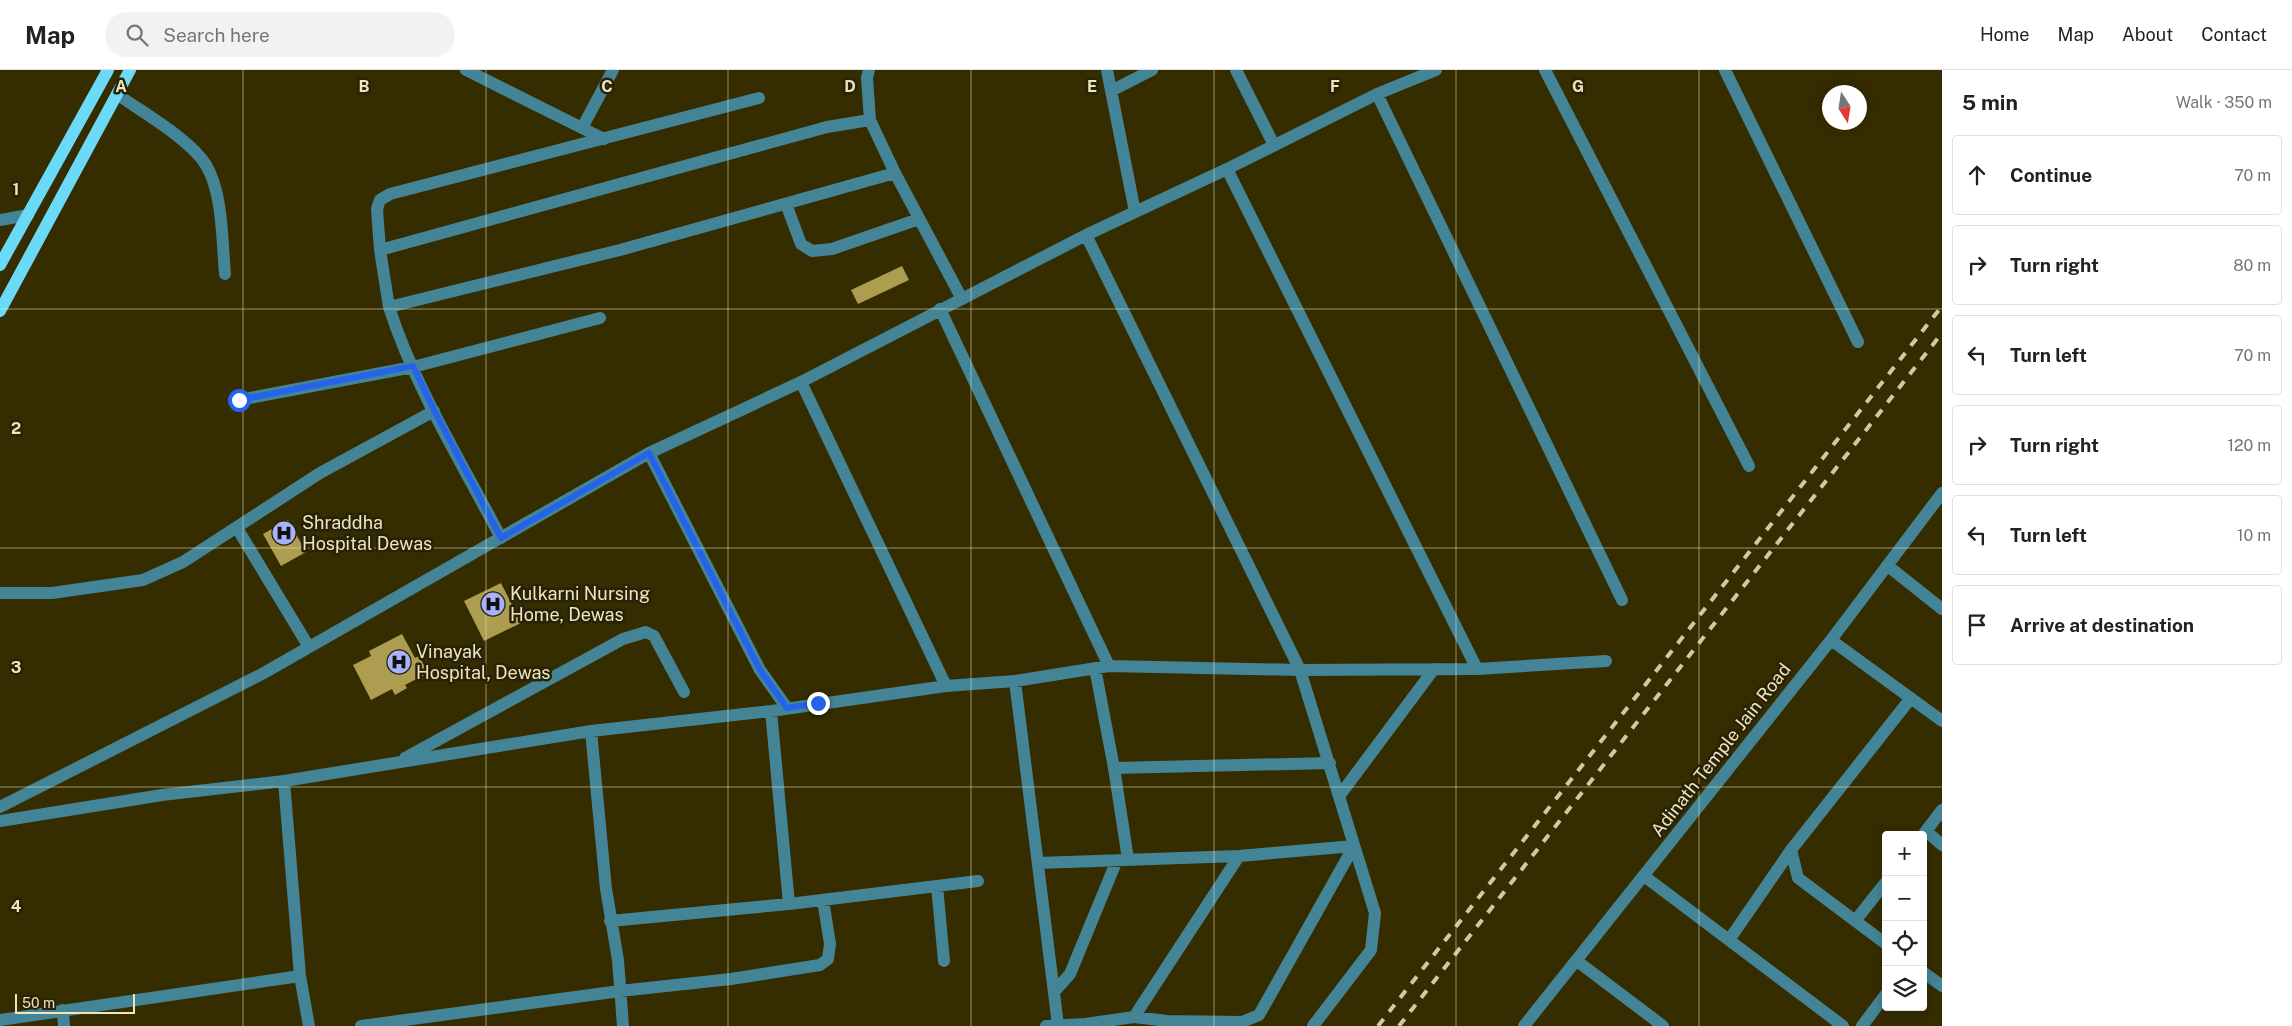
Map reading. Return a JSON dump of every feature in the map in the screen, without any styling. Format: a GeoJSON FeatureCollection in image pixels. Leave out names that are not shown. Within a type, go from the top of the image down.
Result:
{"type":"FeatureCollection","features":[{"type":"Feature","properties":{"kind":"main road"},"geometry":{"type":"LineString","coordinates":[[0,265],[108,70]]}},
{"type":"Feature","properties":{"kind":"main road"},"geometry":{"type":"LineString","coordinates":[[0,310],[130,70]]}},
{"type":"Feature","properties":{"kind":"street"},"geometry":{"type":"LineString","coordinates":[[466,70],[604,139]]}},
{"type":"Feature","properties":{"kind":"street"},"geometry":{"type":"LineString","coordinates":[[582,128],[613,70]]}},
{"type":"Feature","properties":{"kind":"street"},"geometry":{"type":"LineString","coordinates":[[870,70],[867,78],[870,120],[894,173],[962,299]]}},
{"type":"Feature","properties":{"kind":"street"},"geometry":{"type":"LineString","coordinates":[[1107,70],[1135,212]]}},
{"type":"Feature","properties":{"kind":"street"},"geometry":{"type":"LineString","coordinates":[[1111,91],[1152,70]]}},
{"type":"Feature","properties":{"kind":"street"},"geometry":{"type":"LineString","coordinates":[[1236,70],[1274,146]]}},
{"type":"Feature","properties":{"kind":"street"},"geometry":{"type":"LineString","coordinates":[[0,806],[262,674],[649,453],[801,382],[1086,235],[1227,169],[1418,73],[1436,70]]}},
{"type":"Feature","properties":{"kind":"street"},"geometry":{"type":"LineString","coordinates":[[1545,70],[1749,466]]}},
{"type":"Feature","properties":{"kind":"street"},"geometry":{"type":"LineString","coordinates":[[1724,70],[1858,342]]}},
{"type":"Feature","properties":{"kind":"street"},"geometry":{"type":"LineString","coordinates":[[117,94],[191,146],[206,166],[216,194],[225,274]]}},
{"type":"Feature","properties":{"kind":"street"},"geometry":{"type":"LineString","coordinates":[[1377,94],[1622,600]]}},
{"type":"Feature","properties":{"kind":"street"},"geometry":{"type":"LineString","coordinates":[[501,538],[434,410],[398,334],[389,307],[380,250],[376,210],[380,200],[390,194],[759,98]]}},
{"type":"Feature","properties":{"kind":"street"},"geometry":{"type":"LineString","coordinates":[[380,250],[827,127],[870,120]]}},
{"type":"Feature","properties":{"kind":"street"},"geometry":{"type":"LineString","coordinates":[[1227,169],[1477,669]]}},
{"type":"Feature","properties":{"kind":"street"},"geometry":{"type":"LineString","coordinates":[[389,307],[620,250],[894,173]]}},
{"type":"Feature","properties":{"kind":"street"},"geometry":{"type":"LineString","coordinates":[[786,204],[801,244],[812,251],[832,249],[919,219]]}},
{"type":"Feature","properties":{"kind":"street"},"geometry":{"type":"LineString","coordinates":[[0,220],[28,215]]}},
{"type":"Feature","properties":{"kind":"street"},"geometry":{"type":"LineString","coordinates":[[1086,235],[1300,670],[1375,913],[1371,950],[1313,1026]]}},
{"type":"Feature","properties":{"kind":"street"},"geometry":{"type":"LineString","coordinates":[[940,309],[1109,666]]}},
{"type":"Feature","properties":{"kind":"street"},"geometry":{"type":"LineString","coordinates":[[239,400],[413,366],[600,318]]}},
{"type":"Feature","properties":{"kind":"street"},"geometry":{"type":"LineString","coordinates":[[801,382],[946,686]]}},
{"type":"Feature","properties":{"kind":"street"},"geometry":{"type":"LineString","coordinates":[[0,593],[52,593],[143,580],[183,562],[320,474],[434,410]]}},
{"type":"Feature","properties":{"kind":"street"},"geometry":{"type":"LineString","coordinates":[[649,453],[760,670],[787,708]]}},
{"type":"Feature","properties":{"kind":"street","name":"Adinath Temple Jain Road"},"geometry":{"type":"LineString","coordinates":[[1524,1026],[1831,640],[1942,493]]}},
{"type":"Feature","properties":{"kind":"street"},"geometry":{"type":"LineString","coordinates":[[237,528],[309,647]]}},
{"type":"Feature","properties":{"kind":"street"},"geometry":{"type":"LineString","coordinates":[[1888,566],[1942,609]]}},
{"type":"Feature","properties":{"kind":"street"},"geometry":{"type":"LineString","coordinates":[[398,762],[623,639],[646,632],[654,636],[684,692]]}},
{"type":"Feature","properties":{"kind":"street"},"geometry":{"type":"LineString","coordinates":[[1831,640],[1942,721]]}},
{"type":"Feature","properties":{"kind":"street"},"geometry":{"type":"LineString","coordinates":[[0,821],[162,795],[284,781],[496,748],[591,731],[771,711],[946,686],[1014,680],[1109,666],[1300,670],[1434,670],[1606,662]]}},
{"type":"Feature","properties":{"kind":"street"},"geometry":{"type":"LineString","coordinates":[[1054,992],[1070,974],[1122,859],[1114,768],[1095,668]]}},
{"type":"Feature","properties":{"kind":"street"},"geometry":{"type":"LineString","coordinates":[[1340,795],[1434,670]]}},
{"type":"Feature","properties":{"kind":"street"},"geometry":{"type":"LineString","coordinates":[[1014,680],[1054,992],[1052,1026],[1134,1017],[1167,1021],[1242,1022],[1259,1015],[1354,846]]}},
{"type":"Feature","properties":{"kind":"street"},"geometry":{"type":"LineString","coordinates":[[1729,940],[1791,850],[1912,698]]}},
{"type":"Feature","properties":{"kind":"street"},"geometry":{"type":"LineString","coordinates":[[771,711],[789,904]]}},
{"type":"Feature","properties":{"kind":"street"},"geometry":{"type":"LineString","coordinates":[[591,731],[610,921],[618,960],[623,1026]]}},
{"type":"Feature","properties":{"kind":"street"},"geometry":{"type":"LineString","coordinates":[[1114,768],[1330,763]]}},
{"type":"Feature","properties":{"kind":"street"},"geometry":{"type":"LineString","coordinates":[[284,781],[300,976],[309,1026]]}},
{"type":"Feature","properties":{"kind":"street"},"geometry":{"type":"LineString","coordinates":[[1926,831],[1942,810]]}},
{"type":"Feature","properties":{"kind":"street"},"geometry":{"type":"LineString","coordinates":[[1927,834],[1942,845]]}},
{"type":"Feature","properties":{"kind":"street"},"geometry":{"type":"LineString","coordinates":[[1038,863],[1239,856],[1354,846]]}},
{"type":"Feature","properties":{"kind":"street"},"geometry":{"type":"LineString","coordinates":[[1791,850],[1798,878],[1882,941]]}},
{"type":"Feature","properties":{"kind":"street"},"geometry":{"type":"LineString","coordinates":[[1134,1017],[1239,856]]}},
{"type":"Feature","properties":{"kind":"street"},"geometry":{"type":"LineString","coordinates":[[1644,876],[1843,1026]]}},
{"type":"Feature","properties":{"kind":"street"},"geometry":{"type":"LineString","coordinates":[[610,921],[789,904],[978,880]]}},
{"type":"Feature","properties":{"kind":"street"},"geometry":{"type":"LineString","coordinates":[[937,886],[944,961]]}},
{"type":"Feature","properties":{"kind":"street"},"geometry":{"type":"LineString","coordinates":[[1855,921],[1882,887]]}},
{"type":"Feature","properties":{"kind":"street"},"geometry":{"type":"LineString","coordinates":[[360,1026],[620,990],[731,979],[820,966],[828,959],[830,944],[823,900]]}},
{"type":"Feature","properties":{"kind":"street"},"geometry":{"type":"LineString","coordinates":[[1577,961],[1664,1026]]}},
{"type":"Feature","properties":{"kind":"street"},"geometry":{"type":"LineString","coordinates":[[1927,975],[1942,986]]}},
{"type":"Feature","properties":{"kind":"street"},"geometry":{"type":"LineString","coordinates":[[0,1020],[300,976]]}},
{"type":"Feature","properties":{"kind":"street"},"geometry":{"type":"LineString","coordinates":[[1862,1026],[1882,999]]}},
{"type":"Feature","properties":{"kind":"street"},"geometry":{"type":"LineString","coordinates":[[62,1010],[64,1026]]}},
{"type":"Feature","properties":{"kind":"building"},"geometry":{"type":"Polygon","coordinates":[[[902,266],[909,280],[858,304],[851,290],[902,266]]]}},
{"type":"Feature","properties":{"kind":"building"},"geometry":{"type":"Polygon","coordinates":[[[288,520],[306,552],[281,566],[263,534],[288,520]]]}},
{"type":"Feature","properties":{"kind":"building"},"geometry":{"type":"Polygon","coordinates":[[[501,583],[521,623],[484,641],[464,601],[501,583]]]}},
{"type":"Feature","properties":{"kind":"building"},"geometry":{"type":"Polygon","coordinates":[[[402,634],[415,658],[419,656],[428,673],[405,685],[407,688],[395,695],[392,689],[371,700],[353,665],[371,656],[369,651],[402,634]]]}},
{"type":"Feature","properties":{"kind":"railway"},"geometry":{"type":"LineString","coordinates":[[1378,1026],[1942,306]]}},
{"type":"Feature","properties":{"kind":"railway"},"geometry":{"type":"LineString","coordinates":[[1399,1026],[1942,333]]}},
{"type":"Feature","properties":{"kind":"place","name":"Shraddha Hospital Dewas"},"geometry":{"type":"Point","coordinates":[284,533]}},
{"type":"Feature","properties":{"kind":"place","name":"Kulkarni Nursing Home, Dewas"},"geometry":{"type":"Point","coordinates":[493,604]}},
{"type":"Feature","properties":{"kind":"place","name":"Vinayak Hospital, Dewas"},"geometry":{"type":"Point","coordinates":[399,662]}},
{"type":"Feature","properties":{"kind":"route"},"geometry":{"type":"LineString","coordinates":[[239,400],[413,366],[501,538],[649,453],[760,670],[787,708],[818,703]]}}]}
